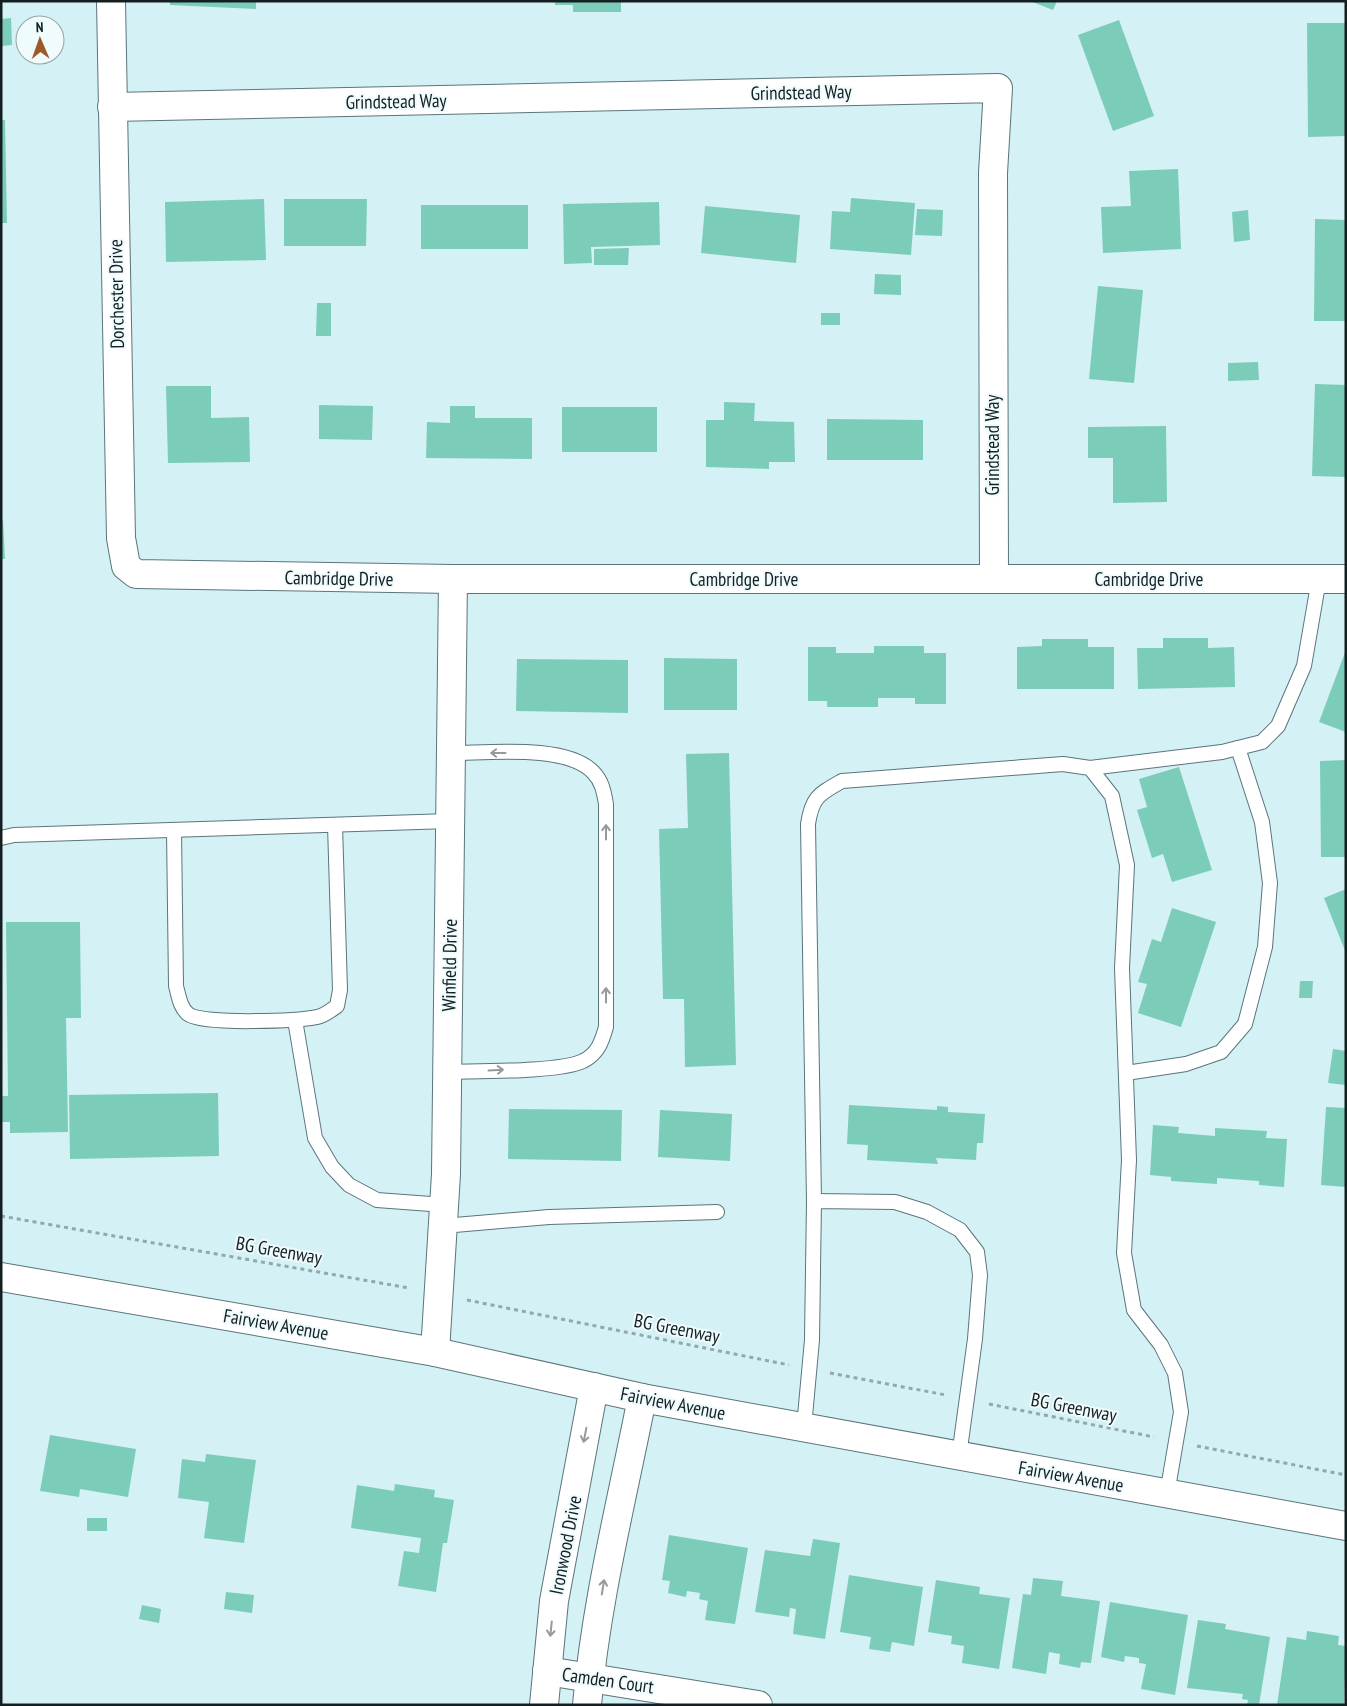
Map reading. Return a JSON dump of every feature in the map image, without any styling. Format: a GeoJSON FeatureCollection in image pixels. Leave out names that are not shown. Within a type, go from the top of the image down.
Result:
{"type":"FeatureCollection","features":[{"type":"Feature","properties":{"kind":"street","name":"Dorchester Drive"},"geometry":{"type":"LineString","coordinates":[[111,1],[121,538],[126,566],[131,572],[143,576]]}},
{"type":"Feature","properties":{"kind":"street","name":"Grindstead Way"},"geometry":{"type":"LineString","coordinates":[[112,107],[998,88],[993,173],[994,579]]}},
{"type":"Feature","properties":{"kind":"street","name":"Cambridge Drive"},"geometry":{"type":"LineString","coordinates":[[143,576],[452,579],[1346,579]]}},
{"type":"Feature","properties":{"kind":"street","name":"Winfield Drive"},"geometry":{"type":"LineString","coordinates":[[435,1352],[444,1216],[448,1072],[452,579]]}},
{"type":"Feature","properties":{"kind":"street","name":"Fairview Avenue"},"geometry":{"type":"LineString","coordinates":[[1,1277],[435,1352],[642,1398],[1346,1526]]}},
{"type":"Feature","properties":{"kind":"street","name":"Ironwood Drive"},"geometry":{"type":"LineString","coordinates":[[544,1705],[554,1601],[594,1387]]}},
{"type":"Feature","properties":{"kind":"street"},"geometry":{"type":"LineString","coordinates":[[587,1705],[589,1677],[603,1582],[642,1398]]}},
{"type":"Feature","properties":{"kind":"street","name":"Camden Court"},"geometry":{"type":"LineString","coordinates":[[547,1671],[758,1705]]}},
{"type":"Feature","properties":{"kind":"lane"},"geometry":{"type":"LineString","coordinates":[[804,1428],[812,1340],[814,1202],[808,824],[810,805],[825,791],[842,781],[1063,764],[1090,768],[1222,752],[1262,742],[1278,726],[1304,666],[1319,580]]}},
{"type":"Feature","properties":{"kind":"lane"},"geometry":{"type":"LineString","coordinates":[[1126,1073],[1186,1064],[1221,1052],[1245,1024],[1265,947],[1270,883],[1262,822],[1238,748]]}},
{"type":"Feature","properties":{"kind":"lane"},"geometry":{"type":"LineString","coordinates":[[448,1072],[556,1067],[583,1061],[600,1047],[606,1026],[606,804],[603,786],[593,772],[577,762],[560,756],[532,753],[451,753]]}},
{"type":"Feature","properties":{"kind":"lane"},"geometry":{"type":"LineString","coordinates":[[1090,768],[1112,796],[1127,865],[1122,968],[1129,1160],[1124,1253],[1134,1310],[1161,1344],[1174,1373],[1181,1412],[1167,1494]]}},
{"type":"Feature","properties":{"kind":"lane"},"geometry":{"type":"LineString","coordinates":[[1,838],[14,835],[450,821]]}},
{"type":"Feature","properties":{"kind":"lane"},"geometry":{"type":"LineString","coordinates":[[174,830],[176,986],[180,1003],[189,1014],[206,1020],[295,1020],[320,1017],[338,1006],[340,990],[336,825]]}},
{"type":"Feature","properties":{"kind":"lane"},"geometry":{"type":"LineString","coordinates":[[295,1020],[315,1138],[332,1167],[349,1185],[377,1200],[444,1216],[550,1217],[717,1212]]}},
{"type":"Feature","properties":{"kind":"lane"},"geometry":{"type":"LineString","coordinates":[[814,1202],[895,1202],[927,1212],[960,1230],[977,1252],[980,1275],[975,1339],[959,1456]]}},
{"type":"Feature","properties":{"kind":"path","name":"BG Greenway"},"geometry":{"type":"LineString","coordinates":[[1,1216],[373,1280],[1346,1475]]}},
{"type":"Feature","properties":{"kind":"building"},"geometry":{"type":"Polygon","coordinates":[[[170,1],[256,1],[256,9],[170,5],[170,1]]]}},
{"type":"Feature","properties":{"kind":"building"},"geometry":{"type":"Polygon","coordinates":[[[555,1],[621,1],[621,12],[573,12],[573,5],[555,5],[555,1]]]}},
{"type":"Feature","properties":{"kind":"building"},"geometry":{"type":"Polygon","coordinates":[[[1030,1],[1057,1],[1053,10],[1030,1]]]}},
{"type":"Feature","properties":{"kind":"building"},"geometry":{"type":"Polygon","coordinates":[[[11,18],[12,45],[1,46],[1,19],[11,18]]]}},
{"type":"Feature","properties":{"kind":"building"},"geometry":{"type":"Polygon","coordinates":[[[1119,20],[1154,116],[1113,131],[1078,35],[1119,20]]]}},
{"type":"Feature","properties":{"kind":"building"},"geometry":{"type":"Polygon","coordinates":[[[1307,23],[1346,23],[1346,136],[1308,137],[1307,23]]]}},
{"type":"Feature","properties":{"kind":"building"},"geometry":{"type":"Polygon","coordinates":[[[1,120],[5,120],[7,223],[1,223],[1,120]]]}},
{"type":"Feature","properties":{"kind":"building"},"geometry":{"type":"Polygon","coordinates":[[[1178,169],[1181,249],[1103,253],[1101,207],[1131,206],[1129,171],[1178,169]]]}},
{"type":"Feature","properties":{"kind":"building"},"geometry":{"type":"Polygon","coordinates":[[[851,198],[915,203],[911,255],[830,249],[832,211],[850,212],[851,198]]]}},
{"type":"Feature","properties":{"kind":"building"},"geometry":{"type":"Polygon","coordinates":[[[264,199],[266,260],[166,262],[165,202],[264,199]]]}},
{"type":"Feature","properties":{"kind":"building"},"geometry":{"type":"Polygon","coordinates":[[[284,199],[367,199],[366,246],[284,246],[284,199]]]}},
{"type":"Feature","properties":{"kind":"building"},"geometry":{"type":"Polygon","coordinates":[[[659,202],[660,245],[591,247],[592,263],[564,264],[563,204],[659,202]]]}},
{"type":"Feature","properties":{"kind":"building"},"geometry":{"type":"Polygon","coordinates":[[[421,205],[528,205],[528,249],[421,249],[421,205]]]}},
{"type":"Feature","properties":{"kind":"building"},"geometry":{"type":"Polygon","coordinates":[[[705,206],[800,215],[796,263],[701,253],[705,206]]]}},
{"type":"Feature","properties":{"kind":"building"},"geometry":{"type":"Polygon","coordinates":[[[917,209],[943,210],[942,236],[915,235],[917,209]]]}},
{"type":"Feature","properties":{"kind":"building"},"geometry":{"type":"Polygon","coordinates":[[[1248,210],[1250,240],[1234,242],[1232,212],[1248,210]]]}},
{"type":"Feature","properties":{"kind":"building"},"geometry":{"type":"Polygon","coordinates":[[[1315,219],[1346,220],[1346,321],[1314,321],[1315,219]]]}},
{"type":"Feature","properties":{"kind":"building"},"geometry":{"type":"Polygon","coordinates":[[[629,248],[628,265],[594,265],[594,249],[629,248]]]}},
{"type":"Feature","properties":{"kind":"building"},"geometry":{"type":"Polygon","coordinates":[[[875,274],[901,275],[901,295],[874,294],[875,274]]]}},
{"type":"Feature","properties":{"kind":"building"},"geometry":{"type":"Polygon","coordinates":[[[1098,286],[1143,290],[1134,383],[1089,379],[1098,286]]]}},
{"type":"Feature","properties":{"kind":"building"},"geometry":{"type":"Polygon","coordinates":[[[317,303],[331,303],[331,336],[316,336],[317,303]]]}},
{"type":"Feature","properties":{"kind":"building"},"geometry":{"type":"Polygon","coordinates":[[[821,313],[840,313],[840,325],[821,325],[821,313]]]}},
{"type":"Feature","properties":{"kind":"building"},"geometry":{"type":"Polygon","coordinates":[[[1258,362],[1259,380],[1228,381],[1228,363],[1258,362]]]}},
{"type":"Feature","properties":{"kind":"building"},"geometry":{"type":"Polygon","coordinates":[[[1315,384],[1346,385],[1346,477],[1312,476],[1315,384]]]}},
{"type":"Feature","properties":{"kind":"building"},"geometry":{"type":"Polygon","coordinates":[[[166,386],[211,386],[211,418],[249,417],[250,462],[168,463],[166,386]]]}},
{"type":"Feature","properties":{"kind":"building"},"geometry":{"type":"Polygon","coordinates":[[[724,402],[755,403],[754,421],[794,422],[795,462],[769,462],[769,469],[706,467],[706,420],[724,420],[724,402]]]}},
{"type":"Feature","properties":{"kind":"building"},"geometry":{"type":"Polygon","coordinates":[[[319,405],[373,406],[372,440],[319,439],[319,405]]]}},
{"type":"Feature","properties":{"kind":"building"},"geometry":{"type":"Polygon","coordinates":[[[450,406],[475,406],[475,418],[532,418],[532,459],[426,458],[427,422],[450,423],[450,406]]]}},
{"type":"Feature","properties":{"kind":"building"},"geometry":{"type":"Polygon","coordinates":[[[562,407],[657,407],[657,452],[562,452],[562,407]]]}},
{"type":"Feature","properties":{"kind":"building"},"geometry":{"type":"Polygon","coordinates":[[[827,419],[923,420],[923,460],[827,460],[827,419]]]}},
{"type":"Feature","properties":{"kind":"building"},"geometry":{"type":"Polygon","coordinates":[[[1166,426],[1167,502],[1113,503],[1113,458],[1088,458],[1088,427],[1166,426]]]}},
{"type":"Feature","properties":{"kind":"building"},"geometry":{"type":"Polygon","coordinates":[[[3,520],[5,559],[1,559],[1,521],[3,520]]]}},
{"type":"Feature","properties":{"kind":"building"},"geometry":{"type":"Polygon","coordinates":[[[1163,638],[1208,638],[1208,648],[1234,647],[1235,687],[1138,689],[1137,648],[1163,648],[1163,638]]]}},
{"type":"Feature","properties":{"kind":"building"},"geometry":{"type":"Polygon","coordinates":[[[1042,639],[1088,639],[1088,647],[1114,647],[1114,689],[1017,689],[1017,647],[1042,646],[1042,639]]]}},
{"type":"Feature","properties":{"kind":"building"},"geometry":{"type":"Polygon","coordinates":[[[874,646],[924,646],[924,653],[946,653],[946,704],[915,704],[915,698],[878,698],[878,707],[827,707],[827,701],[808,701],[808,647],[836,647],[836,653],[874,653],[874,646]]]}},
{"type":"Feature","properties":{"kind":"building"},"geometry":{"type":"Polygon","coordinates":[[[1346,650],[1346,732],[1319,722],[1346,650]]]}},
{"type":"Feature","properties":{"kind":"building"},"geometry":{"type":"Polygon","coordinates":[[[664,658],[737,659],[737,710],[664,710],[664,658]]]}},
{"type":"Feature","properties":{"kind":"building"},"geometry":{"type":"Polygon","coordinates":[[[517,659],[628,660],[628,713],[516,711],[517,659]]]}},
{"type":"Feature","properties":{"kind":"building"},"geometry":{"type":"Polygon","coordinates":[[[729,753],[736,1065],[685,1067],[684,999],[663,999],[659,829],[688,828],[686,754],[729,753]]]}},
{"type":"Feature","properties":{"kind":"building"},"geometry":{"type":"Polygon","coordinates":[[[1346,760],[1346,857],[1321,857],[1320,761],[1346,760]]]}},
{"type":"Feature","properties":{"kind":"building"},"geometry":{"type":"Polygon","coordinates":[[[1179,767],[1212,870],[1172,882],[1163,854],[1152,858],[1137,810],[1147,807],[1139,779],[1179,767]]]}},
{"type":"Feature","properties":{"kind":"building"},"geometry":{"type":"Polygon","coordinates":[[[1346,889],[1346,953],[1324,898],[1346,889]]]}},
{"type":"Feature","properties":{"kind":"building"},"geometry":{"type":"Polygon","coordinates":[[[1172,908],[1216,922],[1181,1027],[1138,1013],[1147,984],[1138,982],[1152,939],[1161,942],[1172,908]]]}},
{"type":"Feature","properties":{"kind":"building"},"geometry":{"type":"Polygon","coordinates":[[[6,922],[80,922],[81,1018],[66,1018],[68,1132],[10,1133],[10,1122],[1,1122],[1,1096],[8,1096],[6,922]]]}},
{"type":"Feature","properties":{"kind":"building"},"geometry":{"type":"Polygon","coordinates":[[[1300,981],[1313,981],[1312,998],[1299,998],[1300,981]]]}},
{"type":"Feature","properties":{"kind":"building"},"geometry":{"type":"Polygon","coordinates":[[[1333,1049],[1346,1051],[1346,1085],[1328,1083],[1333,1049]]]}},
{"type":"Feature","properties":{"kind":"building"},"geometry":{"type":"Polygon","coordinates":[[[218,1093],[219,1156],[70,1159],[69,1095],[218,1093]]]}},
{"type":"Feature","properties":{"kind":"building"},"geometry":{"type":"Polygon","coordinates":[[[849,1105],[937,1110],[937,1106],[948,1107],[948,1112],[985,1114],[983,1143],[977,1143],[976,1160],[936,1158],[938,1164],[867,1160],[868,1145],[847,1144],[849,1105]]]}},
{"type":"Feature","properties":{"kind":"building"},"geometry":{"type":"Polygon","coordinates":[[[1326,1107],[1346,1108],[1346,1187],[1321,1185],[1326,1107]]]}},
{"type":"Feature","properties":{"kind":"building"},"geometry":{"type":"Polygon","coordinates":[[[509,1109],[622,1110],[621,1161],[508,1159],[509,1109]]]}},
{"type":"Feature","properties":{"kind":"building"},"geometry":{"type":"Polygon","coordinates":[[[660,1110],[732,1114],[730,1161],[658,1157],[660,1110]]]}},
{"type":"Feature","properties":{"kind":"building"},"geometry":{"type":"Polygon","coordinates":[[[1153,1125],[1179,1127],[1178,1133],[1215,1136],[1215,1128],[1267,1131],[1266,1138],[1287,1139],[1284,1187],[1259,1185],[1259,1181],[1217,1178],[1217,1184],[1171,1181],[1171,1177],[1150,1175],[1153,1125]]]}},
{"type":"Feature","properties":{"kind":"building"},"geometry":{"type":"Polygon","coordinates":[[[50,1435],[136,1449],[128,1497],[80,1489],[79,1497],[40,1491],[50,1435]]]}},
{"type":"Feature","properties":{"kind":"building"},"geometry":{"type":"Polygon","coordinates":[[[206,1454],[256,1460],[244,1543],[204,1538],[209,1502],[178,1498],[182,1459],[205,1462],[206,1454]]]}},
{"type":"Feature","properties":{"kind":"building"},"geometry":{"type":"Polygon","coordinates":[[[395,1484],[435,1490],[434,1497],[454,1500],[447,1543],[443,1543],[436,1592],[398,1586],[404,1551],[419,1553],[421,1538],[351,1528],[357,1485],[394,1491],[395,1484]]]}},
{"type":"Feature","properties":{"kind":"building"},"geometry":{"type":"Polygon","coordinates":[[[87,1518],[107,1518],[107,1531],[87,1531],[87,1518]]]}},
{"type":"Feature","properties":{"kind":"building"},"geometry":{"type":"Polygon","coordinates":[[[669,1535],[748,1548],[735,1624],[705,1620],[708,1601],[699,1599],[700,1593],[687,1591],[686,1597],[668,1593],[670,1581],[662,1580],[669,1535]]]}},
{"type":"Feature","properties":{"kind":"building"},"geometry":{"type":"Polygon","coordinates":[[[813,1539],[840,1543],[825,1639],[793,1634],[796,1609],[790,1608],[789,1617],[755,1612],[765,1550],[810,1556],[813,1539]]]}},
{"type":"Feature","properties":{"kind":"building"},"geometry":{"type":"Polygon","coordinates":[[[849,1575],[923,1587],[914,1646],[892,1642],[890,1652],[869,1649],[871,1637],[840,1632],[849,1575]]]}},
{"type":"Feature","properties":{"kind":"building"},"geometry":{"type":"Polygon","coordinates":[[[1033,1578],[1063,1581],[1061,1596],[1100,1601],[1091,1663],[1081,1662],[1080,1668],[1059,1664],[1060,1654],[1049,1652],[1046,1674],[1012,1668],[1023,1594],[1031,1595],[1033,1578]]]}},
{"type":"Feature","properties":{"kind":"building"},"geometry":{"type":"Polygon","coordinates":[[[936,1580],[980,1587],[979,1594],[1010,1598],[999,1669],[962,1663],[964,1646],[951,1644],[952,1636],[928,1632],[936,1580]]]}},
{"type":"Feature","properties":{"kind":"building"},"geometry":{"type":"Polygon","coordinates":[[[226,1592],[254,1595],[252,1613],[224,1609],[226,1592]]]}},
{"type":"Feature","properties":{"kind":"building"},"geometry":{"type":"Polygon","coordinates":[[[1110,1602],[1188,1615],[1175,1695],[1141,1689],[1146,1664],[1139,1663],[1139,1658],[1125,1656],[1124,1662],[1101,1657],[1110,1602]]]}},
{"type":"Feature","properties":{"kind":"building"},"geometry":{"type":"Polygon","coordinates":[[[142,1605],[161,1609],[159,1623],[139,1619],[142,1605]]]}},
{"type":"Feature","properties":{"kind":"building"},"geometry":{"type":"Polygon","coordinates":[[[1198,1620],[1226,1624],[1225,1629],[1270,1637],[1259,1705],[1247,1705],[1248,1700],[1242,1699],[1243,1694],[1187,1688],[1198,1620]]]}},
{"type":"Feature","properties":{"kind":"building"},"geometry":{"type":"Polygon","coordinates":[[[1307,1631],[1339,1636],[1338,1645],[1346,1646],[1344,1705],[1277,1705],[1287,1637],[1306,1640],[1307,1631]]]}}]}
